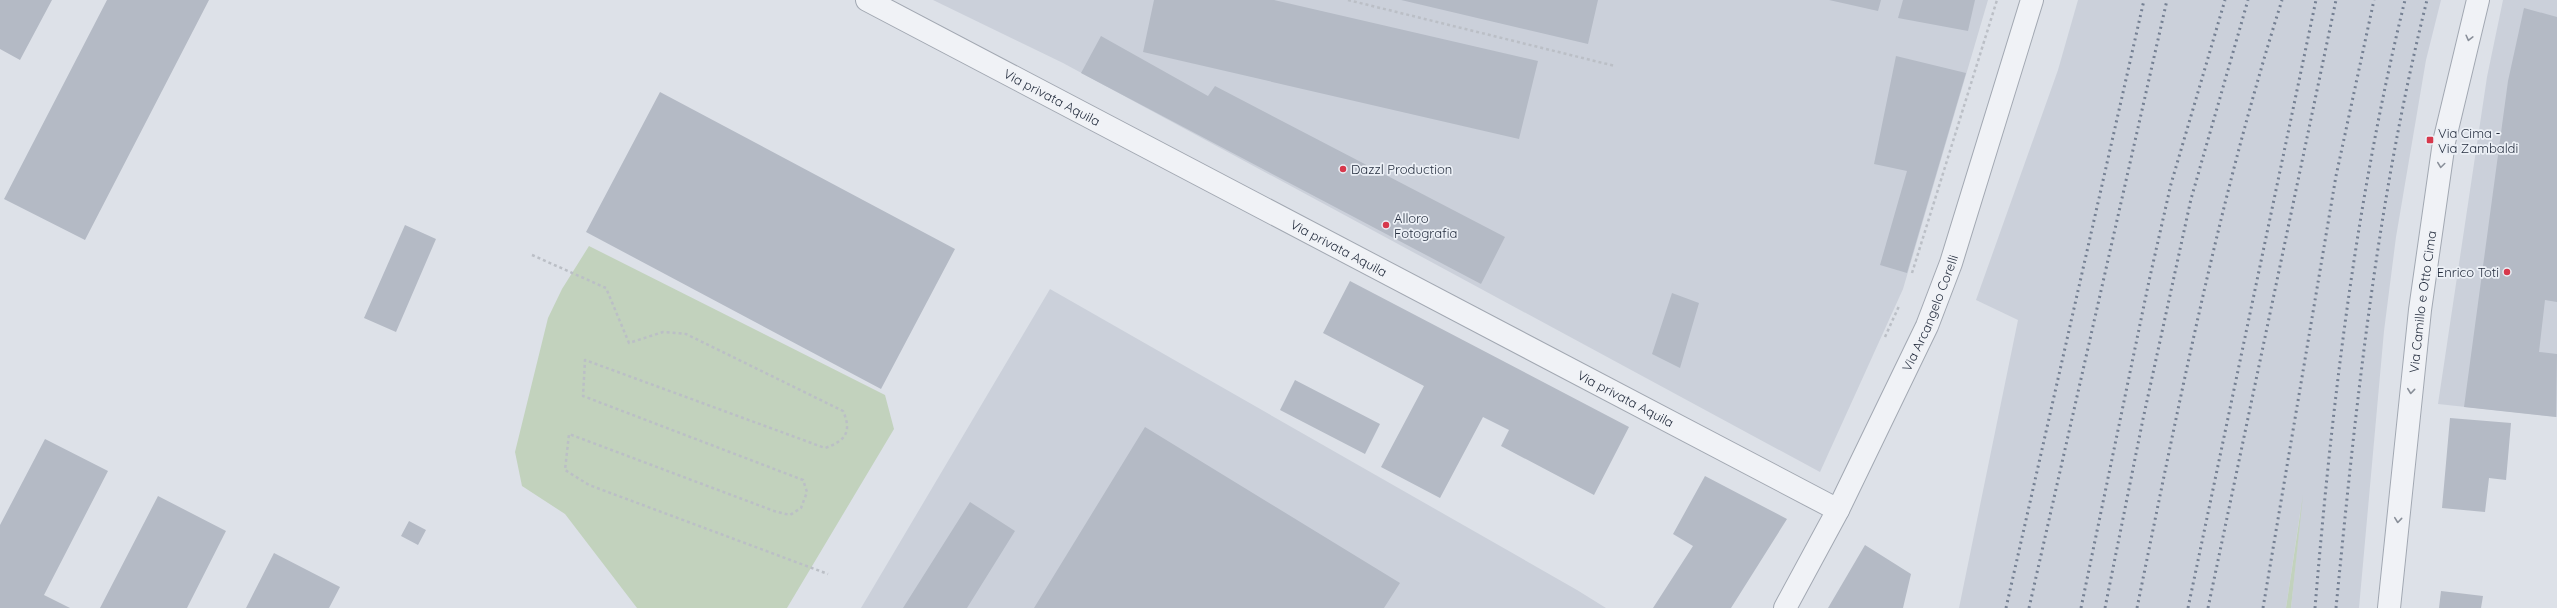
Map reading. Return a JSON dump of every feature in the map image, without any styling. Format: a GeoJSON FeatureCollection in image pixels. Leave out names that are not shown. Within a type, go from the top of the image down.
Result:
{"type":"FeatureCollection","features":[{"type":"Feature","properties":{"kind":"street","name":"Via privata Aquila"},"geometry":{"type":"LineString","coordinates":[[867,0],[1838,510]]}},
{"type":"Feature","properties":{"kind":"street","name":"Via Arcangelo Corelli"},"geometry":{"type":"LineString","coordinates":[[1785,608],[1838,510],[1927,326],[1940,294],[2032,0]]}},
{"type":"Feature","properties":{"kind":"street","name":"Via Camillo e Otto Cima"},"geometry":{"type":"LineString","coordinates":[[2389,608],[2420,310],[2444,142],[2478,0]]}},
{"type":"Feature","properties":{"kind":"path"},"geometry":{"type":"LineString","coordinates":[[1348,0],[1614,66]]}},
{"type":"Feature","properties":{"kind":"path"},"geometry":{"type":"LineString","coordinates":[[1911,277],[1997,0]]}},
{"type":"Feature","properties":{"kind":"path"},"geometry":{"type":"LineString","coordinates":[[532,255],[606,288],[629,343],[663,332],[686,334],[843,411],[847,421],[846,434],[838,444],[825,448],[585,360],[584,396],[803,480],[807,492],[801,508],[790,515],[774,511],[569,434],[565,470],[589,485],[828,574]]}},
{"type":"Feature","properties":{"kind":"path"},"geometry":{"type":"LineString","coordinates":[[1882,342],[1903,299]]}},
{"type":"Feature","properties":{"kind":"shaded area"},"geometry":{"type":"Polygon","coordinates":[[[933,0],[1988,0],[1903,289],[1820,472],[1063,63],[933,0]]]}},
{"type":"Feature","properties":{"kind":"shaded area"},"geometry":{"type":"Polygon","coordinates":[[[2078,0],[2441,0],[2426,60],[2396,237],[2384,331],[2359,608],[2291,608],[2301,507],[2286,608],[1959,608],[2018,320],[1976,300],[2058,70],[2078,0]]]}},
{"type":"Feature","properties":{"kind":"shaded area","name":"Enrico Toti"},"geometry":{"type":"Polygon","coordinates":[[[2503,0],[2557,0],[2557,417],[2438,404],[2487,77],[2503,0]]]}},
{"type":"Feature","properties":{"kind":"shaded area"},"geometry":{"type":"Polygon","coordinates":[[[1050,289],[1577,590],[1606,608],[861,608],[1050,289]]]}},
{"type":"Feature","properties":{"kind":"green space"},"geometry":{"type":"Polygon","coordinates":[[[589,246],[885,395],[894,429],[787,608],[637,608],[565,514],[522,486],[515,452],[548,318],[562,289],[589,246]]]}},
{"type":"Feature","properties":{"kind":"green space"},"geometry":{"type":"Polygon","coordinates":[[[2303,495],[2291,608],[2286,608],[2303,495]]]}},
{"type":"Feature","properties":{"kind":"building"},"geometry":{"type":"Polygon","coordinates":[[[0,0],[52,0],[20,60],[0,49],[0,0]]]}},
{"type":"Feature","properties":{"kind":"building"},"geometry":{"type":"Polygon","coordinates":[[[107,0],[209,0],[85,240],[4,199],[107,0]]]}},
{"type":"Feature","properties":{"kind":"building"},"geometry":{"type":"Polygon","coordinates":[[[1154,0],[1274,0],[1538,61],[1519,139],[1143,52],[1154,0]]]}},
{"type":"Feature","properties":{"kind":"building"},"geometry":{"type":"Polygon","coordinates":[[[1401,0],[1598,0],[1588,44],[1401,0]]]}},
{"type":"Feature","properties":{"kind":"building"},"geometry":{"type":"Polygon","coordinates":[[[1829,0],[1881,0],[1878,11],[1829,0]]]}},
{"type":"Feature","properties":{"kind":"building"},"geometry":{"type":"Polygon","coordinates":[[[1903,0],[1975,0],[1968,31],[1898,18],[1903,0]]]}},
{"type":"Feature","properties":{"kind":"building","name":"Enrico Toti"},"geometry":{"type":"Polygon","coordinates":[[[2524,8],[2557,17],[2557,302],[2545,300],[2539,352],[2557,354],[2556,417],[2464,407],[2508,81],[2524,8]]]}},
{"type":"Feature","properties":{"kind":"building"},"geometry":{"type":"Polygon","coordinates":[[[1101,36],[1208,96],[1215,86],[1505,237],[1481,284],[1081,73],[1101,36]]]}},
{"type":"Feature","properties":{"kind":"building"},"geometry":{"type":"Polygon","coordinates":[[[1896,56],[1966,73],[1907,273],[1880,265],[1907,171],[1874,164],[1896,56]]]}},
{"type":"Feature","properties":{"kind":"building"},"geometry":{"type":"Polygon","coordinates":[[[660,92],[955,249],[881,389],[586,232],[660,92]]]}},
{"type":"Feature","properties":{"kind":"building"},"geometry":{"type":"Polygon","coordinates":[[[405,225],[436,239],[396,332],[364,318],[405,225]]]}},
{"type":"Feature","properties":{"kind":"building"},"geometry":{"type":"Polygon","coordinates":[[[1350,281],[1629,427],[1594,495],[1501,446],[1509,430],[1483,417],[1440,498],[1381,467],[1424,386],[1323,333],[1350,281]]]}},
{"type":"Feature","properties":{"kind":"building"},"geometry":{"type":"Polygon","coordinates":[[[1672,293],[1699,303],[1680,368],[1652,354],[1672,293]]]}},
{"type":"Feature","properties":{"kind":"building"},"geometry":{"type":"Polygon","coordinates":[[[1295,380],[1380,424],[1365,454],[1280,410],[1295,380]]]}},
{"type":"Feature","properties":{"kind":"building"},"geometry":{"type":"Polygon","coordinates":[[[2450,418],[2511,423],[2506,480],[2489,478],[2485,512],[2442,508],[2450,418]]]}},
{"type":"Feature","properties":{"kind":"building"},"geometry":{"type":"Polygon","coordinates":[[[1145,427],[1400,583],[1384,608],[1034,608],[1145,427]]]}},
{"type":"Feature","properties":{"kind":"building"},"geometry":{"type":"Polygon","coordinates":[[[45,439],[108,471],[44,595],[70,608],[0,608],[0,525],[45,439]]]}},
{"type":"Feature","properties":{"kind":"building"},"geometry":{"type":"Polygon","coordinates":[[[1705,476],[1787,519],[1731,608],[1653,608],[1693,546],[1673,534],[1705,476]]]}},
{"type":"Feature","properties":{"kind":"building"},"geometry":{"type":"Polygon","coordinates":[[[158,496],[226,531],[187,608],[100,608],[158,496]]]}},
{"type":"Feature","properties":{"kind":"building"},"geometry":{"type":"Polygon","coordinates":[[[970,502],[1015,531],[967,608],[903,608],[970,502]]]}},
{"type":"Feature","properties":{"kind":"building"},"geometry":{"type":"Polygon","coordinates":[[[409,521],[426,530],[418,545],[401,536],[409,521]]]}},
{"type":"Feature","properties":{"kind":"building"},"geometry":{"type":"Polygon","coordinates":[[[1865,545],[1911,574],[1903,608],[1828,608],[1865,545]]]}},
{"type":"Feature","properties":{"kind":"building"},"geometry":{"type":"Polygon","coordinates":[[[274,553],[340,587],[329,608],[246,608],[274,553]]]}},
{"type":"Feature","properties":{"kind":"building"},"geometry":{"type":"Polygon","coordinates":[[[2441,591],[2483,596],[2481,608],[2439,608],[2441,591]]]}},
{"type":"Feature","properties":{"kind":"railway"},"geometry":{"type":"LineString","coordinates":[[2006,608],[2144,0]]}},
{"type":"Feature","properties":{"kind":"railway"},"geometry":{"type":"LineString","coordinates":[[2029,608],[2167,0]]}},
{"type":"Feature","properties":{"kind":"railway"},"geometry":{"type":"LineString","coordinates":[[2081,608],[2149,281],[2171,184],[2225,0]]}},
{"type":"Feature","properties":{"kind":"railway"},"geometry":{"type":"LineString","coordinates":[[2105,608],[2143,419],[2191,199],[2248,0]]}},
{"type":"Feature","properties":{"kind":"railway"},"geometry":{"type":"LineString","coordinates":[[2137,608],[2185,378],[2220,226],[2259,75],[2282,0]]}},
{"type":"Feature","properties":{"kind":"railway"},"geometry":{"type":"LineString","coordinates":[[2188,608],[2316,0]]}},
{"type":"Feature","properties":{"kind":"railway"},"geometry":{"type":"LineString","coordinates":[[2208,608],[2336,0]]}},
{"type":"Feature","properties":{"kind":"railway"},"geometry":{"type":"LineString","coordinates":[[2263,608],[2336,176],[2374,0]]}},
{"type":"Feature","properties":{"kind":"railway"},"geometry":{"type":"LineString","coordinates":[[2315,608],[2329,454],[2359,226],[2388,75],[2405,0]]}},
{"type":"Feature","properties":{"kind":"railway"},"geometry":{"type":"LineString","coordinates":[[2336,608],[2360,378],[2370,302],[2394,150],[2427,0]]}},
{"type":"Feature","properties":{"kind":"place","name":"Via Cima - Via Zambaldi"},"geometry":{"type":"Point","coordinates":[2430,140]}},
{"type":"Feature","properties":{"kind":"place","name":"Dazzl Production"},"geometry":{"type":"Point","coordinates":[1343,169]}},
{"type":"Feature","properties":{"kind":"place","name":"Alloro Fotografia"},"geometry":{"type":"Point","coordinates":[1386,225]}},
{"type":"Feature","properties":{"kind":"place","name":"Enrico Toti"},"geometry":{"type":"Point","coordinates":[2507,272]}}]}
